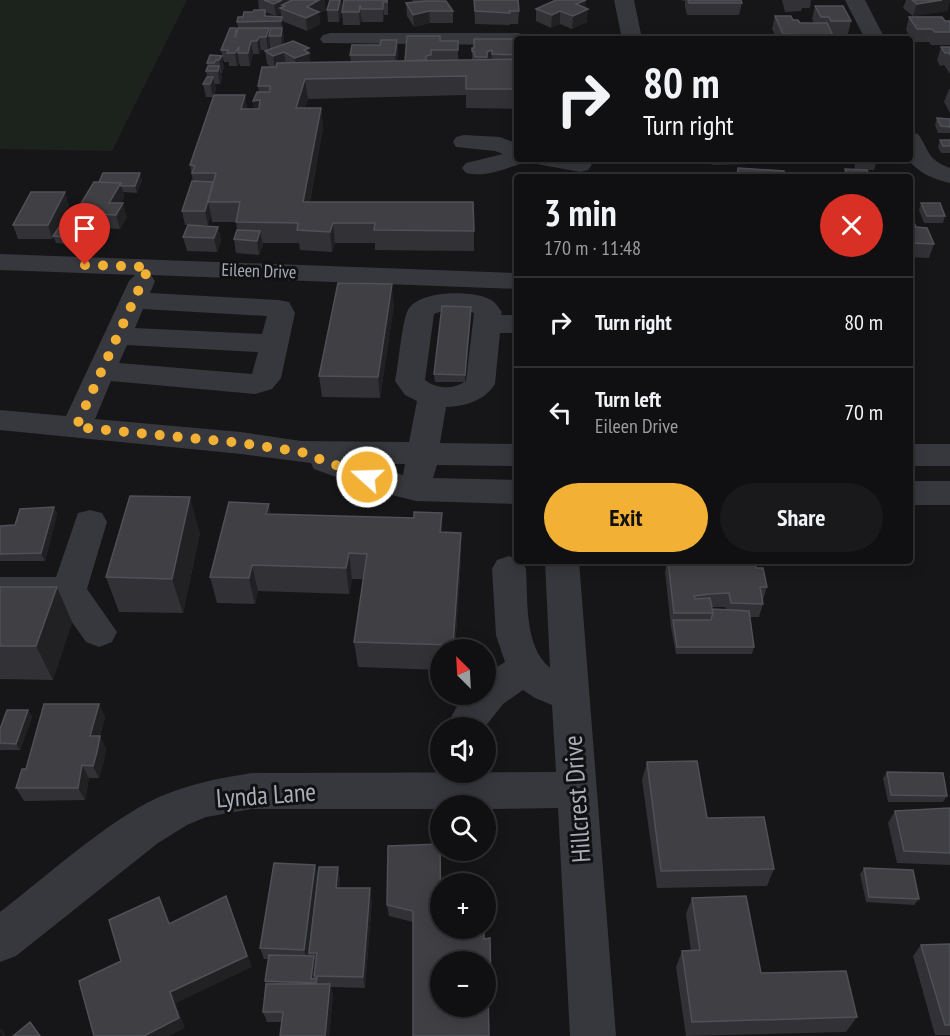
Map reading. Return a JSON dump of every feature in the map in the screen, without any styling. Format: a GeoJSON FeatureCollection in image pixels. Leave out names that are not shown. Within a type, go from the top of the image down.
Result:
{"type":"FeatureCollection","features":[{"type":"Feature","properties":{"kind":"street"},"geometry":{"type":"LineString","coordinates":[[624,0],[631,36]]}},
{"type":"Feature","properties":{"kind":"street"},"geometry":{"type":"LineString","coordinates":[[855,0],[873,36]]}},
{"type":"Feature","properties":{"kind":"street"},"geometry":{"type":"LineString","coordinates":[[330,39],[514,39]]}},
{"type":"Feature","properties":{"kind":"street"},"geometry":{"type":"LineString","coordinates":[[464,142],[500,144],[514,153]]}},
{"type":"Feature","properties":{"kind":"street"},"geometry":{"type":"LineString","coordinates":[[913,149],[921,162],[950,176]]}},
{"type":"Feature","properties":{"kind":"street"},"geometry":{"type":"LineString","coordinates":[[474,168],[490,166],[514,157]]}},
{"type":"Feature","properties":{"kind":"street"},"geometry":{"type":"LineString","coordinates":[[558,162],[579,167]]}},
{"type":"Feature","properties":{"kind":"street","name":"Eileen Drive"},"geometry":{"type":"LineString","coordinates":[[0,262],[514,281]]}},
{"type":"Feature","properties":{"kind":"street"},"geometry":{"type":"LineString","coordinates":[[76,427],[149,267]]}},
{"type":"Feature","properties":{"kind":"street"},"geometry":{"type":"LineString","coordinates":[[102,370],[255,384],[266,378],[281,313],[279,308],[134,300]]}},
{"type":"Feature","properties":{"kind":"street"},"geometry":{"type":"LineString","coordinates":[[477,303],[488,312],[480,384],[476,391],[466,395],[433,397],[414,389],[410,381],[421,312],[424,307],[433,304],[477,303]]}},
{"type":"Feature","properties":{"kind":"street"},"geometry":{"type":"LineString","coordinates":[[486,324],[514,324]]}},
{"type":"Feature","properties":{"kind":"street"},"geometry":{"type":"LineString","coordinates":[[118,336],[274,344]]}},
{"type":"Feature","properties":{"kind":"street"},"geometry":{"type":"LineString","coordinates":[[417,489],[433,397]]}},
{"type":"Feature","properties":{"kind":"street"},"geometry":{"type":"LineString","coordinates":[[0,420],[241,443],[301,452],[514,455]]}},
{"type":"Feature","properties":{"kind":"street"},"geometry":{"type":"LineString","coordinates":[[301,452],[383,482],[417,489],[514,492]]}},
{"type":"Feature","properties":{"kind":"street"},"geometry":{"type":"LineString","coordinates":[[913,455],[950,455]]}},
{"type":"Feature","properties":{"kind":"street"},"geometry":{"type":"LineString","coordinates":[[913,493],[950,493]]}},
{"type":"Feature","properties":{"kind":"street"},"geometry":{"type":"LineString","coordinates":[[69,591],[90,522]]}},
{"type":"Feature","properties":{"kind":"street","name":"Hillcrest Drive"},"geometry":{"type":"LineString","coordinates":[[562,564],[593,1036]]}},
{"type":"Feature","properties":{"kind":"street"},"geometry":{"type":"LineString","coordinates":[[509,569],[513,627],[526,669],[549,687],[570,694]]}},
{"type":"Feature","properties":{"kind":"street"},"geometry":{"type":"LineString","coordinates":[[0,591],[69,591]]}},
{"type":"Feature","properties":{"kind":"street"},"geometry":{"type":"LineString","coordinates":[[69,591],[99,632]]}},
{"type":"Feature","properties":{"kind":"street"},"geometry":{"type":"LineString","coordinates":[[469,717],[475,705],[485,695],[526,669]]}},
{"type":"Feature","properties":{"kind":"street","name":"Lynda Lane"},"geometry":{"type":"LineString","coordinates":[[0,940],[143,829],[173,811],[206,799],[252,791],[430,783]]}},
{"type":"Feature","properties":{"kind":"street","name":"Lynda Lane"},"geometry":{"type":"LineString","coordinates":[[458,783],[577,790]]}},
{"type":"Feature","properties":{"kind":"shaded area"},"geometry":{"type":"Polygon","coordinates":[[[0,0],[187,0],[112,151],[0,149],[0,0]]]}},
{"type":"Feature","properties":{"kind":"building"},"geometry":{"type":"Polygon","coordinates":[[[264,0],[282,0],[274,4],[264,0]]]}},
{"type":"Feature","properties":{"kind":"building"},"geometry":{"type":"Polygon","coordinates":[[[292,0],[319,0],[307,7],[319,12],[306,18],[280,8],[292,0]]]}},
{"type":"Feature","properties":{"kind":"building"},"geometry":{"type":"Polygon","coordinates":[[[330,0],[340,0],[338,10],[327,10],[330,0]]]}},
{"type":"Feature","properties":{"kind":"building"},"geometry":{"type":"Polygon","coordinates":[[[344,0],[387,0],[387,2],[383,2],[383,9],[361,9],[360,5],[359,12],[342,12],[344,0]]]}},
{"type":"Feature","properties":{"kind":"building"},"geometry":{"type":"Polygon","coordinates":[[[474,0],[518,0],[519,11],[509,11],[510,13],[475,11],[474,0]]]}},
{"type":"Feature","properties":{"kind":"building"},"geometry":{"type":"Polygon","coordinates":[[[556,0],[586,0],[576,4],[588,9],[573,16],[560,11],[552,15],[536,9],[556,0]]]}},
{"type":"Feature","properties":{"kind":"building"},"geometry":{"type":"Polygon","coordinates":[[[688,0],[741,0],[742,3],[689,3],[688,0]]]}},
{"type":"Feature","properties":{"kind":"building"},"geometry":{"type":"Polygon","coordinates":[[[912,0],[942,0],[917,4],[912,0]]]}},
{"type":"Feature","properties":{"kind":"building"},"geometry":{"type":"Polygon","coordinates":[[[446,1],[453,11],[429,11],[413,15],[406,3],[446,1]]]}},
{"type":"Feature","properties":{"kind":"building"},"geometry":{"type":"Polygon","coordinates":[[[815,6],[843,6],[851,21],[831,21],[829,17],[821,17],[815,6]]]}},
{"type":"Feature","properties":{"kind":"building"},"geometry":{"type":"Polygon","coordinates":[[[265,10],[265,16],[282,17],[281,21],[237,22],[238,17],[243,17],[244,12],[265,10]]]}},
{"type":"Feature","properties":{"kind":"building"},"geometry":{"type":"Polygon","coordinates":[[[775,16],[791,16],[793,20],[798,20],[800,23],[827,23],[833,36],[783,34],[775,16]]]}},
{"type":"Feature","properties":{"kind":"building"},"geometry":{"type":"Polygon","coordinates":[[[909,17],[942,17],[945,21],[950,21],[950,32],[917,29],[909,17]]]}},
{"type":"Feature","properties":{"kind":"building"},"geometry":{"type":"Polygon","coordinates":[[[230,28],[236,28],[235,38],[238,28],[269,28],[266,37],[259,37],[257,41],[251,41],[248,53],[238,53],[239,47],[235,53],[227,53],[228,50],[221,50],[230,28]]]}},
{"type":"Feature","properties":{"kind":"building"},"geometry":{"type":"Polygon","coordinates":[[[271,28],[282,28],[281,36],[269,36],[271,28]]]}},
{"type":"Feature","properties":{"kind":"building"},"geometry":{"type":"Polygon","coordinates":[[[407,36],[440,36],[440,41],[458,41],[458,50],[431,50],[431,55],[426,56],[426,60],[405,61],[407,36]]]}},
{"type":"Feature","properties":{"kind":"building"},"geometry":{"type":"Polygon","coordinates":[[[474,39],[514,39],[514,55],[492,54],[492,50],[487,52],[487,57],[475,57],[472,51],[474,39]]]}},
{"type":"Feature","properties":{"kind":"building"},"geometry":{"type":"Polygon","coordinates":[[[381,40],[397,40],[395,55],[350,55],[352,45],[380,45],[381,40]]]}},
{"type":"Feature","properties":{"kind":"building"},"geometry":{"type":"Polygon","coordinates":[[[293,41],[309,48],[304,50],[309,53],[295,58],[284,52],[273,56],[265,51],[293,41]]]}},
{"type":"Feature","properties":{"kind":"building"},"geometry":{"type":"Polygon","coordinates":[[[941,47],[950,47],[950,55],[945,53],[941,47]]]}},
{"type":"Feature","properties":{"kind":"building"},"geometry":{"type":"Polygon","coordinates":[[[210,55],[222,56],[214,63],[207,63],[210,55]]]}},
{"type":"Feature","properties":{"kind":"building"},"geometry":{"type":"Polygon","coordinates":[[[514,59],[514,89],[466,89],[466,76],[305,79],[296,108],[321,108],[303,202],[473,202],[474,231],[374,230],[375,223],[333,223],[330,232],[297,230],[298,223],[236,222],[240,202],[208,202],[216,173],[192,173],[195,166],[190,165],[214,95],[245,95],[241,109],[259,109],[260,100],[253,101],[257,92],[270,92],[270,86],[258,86],[262,67],[276,67],[277,63],[514,59]]]}},
{"type":"Feature","properties":{"kind":"building"},"geometry":{"type":"Polygon","coordinates":[[[208,66],[219,66],[218,71],[206,71],[208,66]]]}},
{"type":"Feature","properties":{"kind":"building"},"geometry":{"type":"Polygon","coordinates":[[[207,77],[213,77],[210,84],[203,84],[207,77]]]}},
{"type":"Feature","properties":{"kind":"building"},"geometry":{"type":"Polygon","coordinates":[[[937,118],[950,119],[950,127],[941,126],[937,118]]]}},
{"type":"Feature","properties":{"kind":"building"},"geometry":{"type":"Polygon","coordinates":[[[940,140],[950,140],[950,146],[943,146],[940,140]]]}},
{"type":"Feature","properties":{"kind":"building"},"geometry":{"type":"Polygon","coordinates":[[[738,168],[784,171],[784,174],[737,174],[738,168]]]}},
{"type":"Feature","properties":{"kind":"building"},"geometry":{"type":"Polygon","coordinates":[[[845,169],[867,170],[869,174],[847,174],[845,169]]]}},
{"type":"Feature","properties":{"kind":"building"},"geometry":{"type":"Polygon","coordinates":[[[103,173],[140,173],[135,186],[121,186],[121,183],[99,182],[103,173]]]}},
{"type":"Feature","properties":{"kind":"building"},"geometry":{"type":"Polygon","coordinates":[[[192,181],[213,182],[205,211],[182,211],[192,181]]]}},
{"type":"Feature","properties":{"kind":"building"},"geometry":{"type":"Polygon","coordinates":[[[94,182],[121,183],[109,203],[123,203],[116,215],[75,213],[94,182]]]}},
{"type":"Feature","properties":{"kind":"building"},"geometry":{"type":"Polygon","coordinates":[[[31,192],[65,192],[48,225],[13,225],[31,192]]]}},
{"type":"Feature","properties":{"kind":"building"},"geometry":{"type":"Polygon","coordinates":[[[921,203],[940,203],[945,216],[927,216],[921,203]]]}},
{"type":"Feature","properties":{"kind":"building"},"geometry":{"type":"Polygon","coordinates":[[[913,220],[916,227],[927,228],[934,244],[913,243],[913,220]]]}},
{"type":"Feature","properties":{"kind":"building"},"geometry":{"type":"Polygon","coordinates":[[[62,223],[86,225],[78,238],[53,236],[62,223]]]}},
{"type":"Feature","properties":{"kind":"building"},"geometry":{"type":"Polygon","coordinates":[[[188,225],[218,227],[214,238],[183,237],[188,225]]]}},
{"type":"Feature","properties":{"kind":"building"},"geometry":{"type":"Polygon","coordinates":[[[237,230],[260,231],[257,241],[234,239],[237,230]]]}},
{"type":"Feature","properties":{"kind":"building"},"geometry":{"type":"Polygon","coordinates":[[[338,283],[392,284],[378,377],[319,376],[338,283]]]}},
{"type":"Feature","properties":{"kind":"building"},"geometry":{"type":"Polygon","coordinates":[[[442,306],[471,307],[465,375],[434,374],[442,306]]]}},
{"type":"Feature","properties":{"kind":"building"},"geometry":{"type":"Polygon","coordinates":[[[130,496],[190,497],[172,579],[106,577],[130,496]]]}},
{"type":"Feature","properties":{"kind":"building"},"geometry":{"type":"Polygon","coordinates":[[[229,502],[269,504],[266,514],[414,518],[414,512],[442,513],[440,532],[461,533],[453,639],[430,639],[430,644],[354,642],[367,554],[349,553],[346,568],[252,565],[249,578],[210,577],[229,502]]]}},
{"type":"Feature","properties":{"kind":"building"},"geometry":{"type":"Polygon","coordinates":[[[54,507],[41,553],[0,554],[0,526],[15,525],[20,509],[54,507]]]}},
{"type":"Feature","properties":{"kind":"building"},"geometry":{"type":"Polygon","coordinates":[[[668,564],[755,564],[756,568],[763,568],[767,587],[760,587],[763,604],[731,603],[729,593],[710,594],[694,596],[695,599],[710,598],[713,613],[674,613],[668,564]]]}},
{"type":"Feature","properties":{"kind":"building"},"geometry":{"type":"Polygon","coordinates":[[[0,587],[57,587],[36,646],[0,646],[0,587]]]}},
{"type":"Feature","properties":{"kind":"building"},"geometry":{"type":"Polygon","coordinates":[[[712,609],[749,611],[754,647],[677,647],[673,620],[711,620],[712,609]]]}},
{"type":"Feature","properties":{"kind":"building"},"geometry":{"type":"Polygon","coordinates":[[[44,704],[99,704],[90,736],[100,736],[97,752],[93,766],[82,765],[78,788],[16,788],[22,769],[26,769],[44,704]]]}},
{"type":"Feature","properties":{"kind":"building"},"geometry":{"type":"Polygon","coordinates":[[[7,710],[28,710],[16,744],[0,743],[0,729],[7,710]]]}},
{"type":"Feature","properties":{"kind":"building"},"geometry":{"type":"Polygon","coordinates":[[[697,761],[707,818],[764,817],[774,869],[661,871],[647,762],[697,761]]]}},
{"type":"Feature","properties":{"kind":"building"},"geometry":{"type":"Polygon","coordinates":[[[887,772],[943,773],[947,796],[891,795],[887,772]]]}},
{"type":"Feature","properties":{"kind":"building"},"geometry":{"type":"Polygon","coordinates":[[[950,808],[950,853],[904,851],[895,811],[950,808]]]}},
{"type":"Feature","properties":{"kind":"building"},"geometry":{"type":"Polygon","coordinates":[[[430,844],[430,861],[440,861],[440,873],[430,873],[430,939],[490,939],[490,951],[430,951],[430,1017],[489,1017],[489,1036],[413,1036],[413,911],[387,905],[388,846],[430,844]]]}},
{"type":"Feature","properties":{"kind":"building"},"geometry":{"type":"Polygon","coordinates":[[[274,863],[315,865],[304,950],[260,948],[274,863]]]}},
{"type":"Feature","properties":{"kind":"building"},"geometry":{"type":"Polygon","coordinates":[[[319,867],[338,867],[336,888],[370,888],[363,977],[314,976],[317,953],[309,953],[319,867]]]}},
{"type":"Feature","properties":{"kind":"building"},"geometry":{"type":"Polygon","coordinates":[[[864,868],[913,870],[919,899],[869,897],[864,868]]]}},
{"type":"Feature","properties":{"kind":"building"},"geometry":{"type":"Polygon","coordinates":[[[226,896],[247,956],[170,992],[179,1018],[144,1036],[94,1036],[79,981],[121,961],[109,920],[159,897],[169,924],[226,896]]]}},
{"type":"Feature","properties":{"kind":"building"},"geometry":{"type":"Polygon","coordinates":[[[746,896],[761,973],[846,971],[857,1017],[692,1022],[682,951],[700,950],[692,898],[746,896]]]}},
{"type":"Feature","properties":{"kind":"building"},"geometry":{"type":"Polygon","coordinates":[[[950,944],[950,1025],[945,1025],[921,945],[950,944]]]}},
{"type":"Feature","properties":{"kind":"building"},"geometry":{"type":"Polygon","coordinates":[[[269,955],[314,956],[311,979],[317,978],[316,983],[265,981],[269,955]]]}},
{"type":"Feature","properties":{"kind":"building"},"geometry":{"type":"Polygon","coordinates":[[[266,984],[330,984],[325,1036],[280,1036],[283,1012],[263,1012],[266,984]]]}},
{"type":"Feature","properties":{"kind":"building"},"geometry":{"type":"Polygon","coordinates":[[[30,1022],[40,1036],[13,1036],[30,1022]]]}},
{"type":"Feature","properties":{"kind":"route"},"geometry":{"type":"LineString","coordinates":[[85,265],[149,267],[76,427],[241,443],[301,452],[367,477]]}}]}
